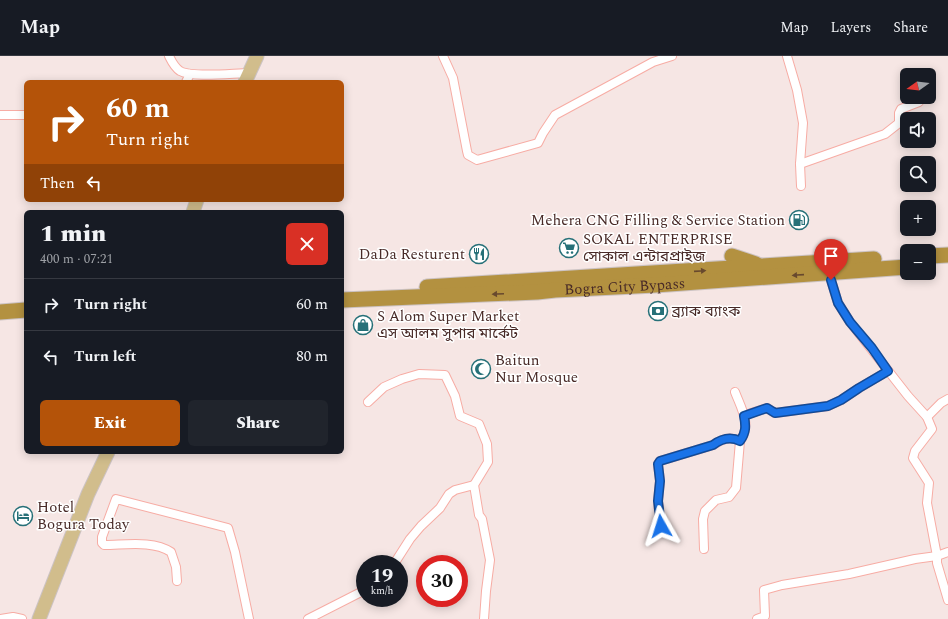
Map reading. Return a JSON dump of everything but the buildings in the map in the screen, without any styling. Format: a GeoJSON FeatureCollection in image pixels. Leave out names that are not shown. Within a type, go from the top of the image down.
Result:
{"type":"FeatureCollection","features":[{"type":"Feature","properties":{"kind":"highway"},"geometry":{"type":"LineString","coordinates":[[936,256],[948,255]]}},
{"type":"Feature","properties":{"kind":"highway"},"geometry":{"type":"LineString","coordinates":[[732,256],[763,267]]}},
{"type":"Feature","properties":{"kind":"highway","name":"Bogra City Bypass"},"geometry":{"type":"LineString","coordinates":[[344,300],[900,257]]}},
{"type":"Feature","properties":{"kind":"highway"},"geometry":{"type":"LineString","coordinates":[[936,266],[948,265]]}},
{"type":"Feature","properties":{"kind":"highway","name":"Bogra City Bypass"},"geometry":{"type":"LineString","coordinates":[[344,291],[536,286],[555,290],[671,284],[900,268]]}},
{"type":"Feature","properties":{"kind":"highway"},"geometry":{"type":"LineString","coordinates":[[0,312],[24,310]]}},
{"type":"Feature","properties":{"kind":"highway"},"geometry":{"type":"LineString","coordinates":[[0,322],[24,320]]}},
{"type":"Feature","properties":{"kind":"main road"},"geometry":{"type":"LineString","coordinates":[[247,77],[257,56]]}},
{"type":"Feature","properties":{"kind":"main road"},"geometry":{"type":"LineString","coordinates":[[39,619],[88,494],[107,454]]}},
{"type":"Feature","properties":{"kind":"street"},"geometry":{"type":"LineString","coordinates":[[169,56],[173,65],[188,78],[247,77]]}},
{"type":"Feature","properties":{"kind":"street"},"geometry":{"type":"LineString","coordinates":[[443,56],[453,78],[468,155],[477,160],[538,143],[555,115],[654,62],[672,56]]}},
{"type":"Feature","properties":{"kind":"street"},"geometry":{"type":"LineString","coordinates":[[787,56],[797,90],[803,123],[800,164],[801,186]]}},
{"type":"Feature","properties":{"kind":"street"},"geometry":{"type":"LineString","coordinates":[[800,164],[885,134],[899,123],[899,113],[902,109],[914,104]]}},
{"type":"Feature","properties":{"kind":"street"},"geometry":{"type":"LineString","coordinates":[[0,115],[24,115]]}},
{"type":"Feature","properties":{"kind":"street"},"geometry":{"type":"LineString","coordinates":[[831,280],[838,303],[850,322],[872,348],[908,396],[927,417],[932,429],[915,451],[913,458],[929,483],[927,503],[938,563],[948,600]]}},
{"type":"Feature","properties":{"kind":"street"},"geometry":{"type":"LineString","coordinates":[[744,416],[767,408],[775,413],[828,406],[841,400],[888,371]]}},
{"type":"Feature","properties":{"kind":"street"},"geometry":{"type":"LineString","coordinates":[[368,402],[384,388],[402,379],[419,374],[445,375],[455,396],[460,416],[479,424],[487,444],[488,462],[474,485],[479,515],[482,519],[490,560],[484,619]]}},
{"type":"Feature","properties":{"kind":"street"},"geometry":{"type":"LineString","coordinates":[[704,549],[703,519],[705,511],[716,500],[729,497],[736,488],[740,441],[744,436],[746,427],[744,416],[735,392]]}},
{"type":"Feature","properties":{"kind":"street"},"geometry":{"type":"LineString","coordinates":[[927,417],[941,403],[948,399]]}},
{"type":"Feature","properties":{"kind":"street"},"geometry":{"type":"LineString","coordinates":[[661,526],[658,501],[660,481],[658,464],[660,461],[713,445],[719,441],[730,438],[740,441]]}},
{"type":"Feature","properties":{"kind":"street"},"geometry":{"type":"LineString","coordinates":[[400,555],[410,539],[440,508],[449,494],[455,490],[474,485]]}},
{"type":"Feature","properties":{"kind":"street"},"geometry":{"type":"LineString","coordinates":[[176,581],[176,567],[171,552],[165,548],[149,544],[104,545],[102,543],[102,537],[116,499],[228,528],[235,552],[249,619]]}},
{"type":"Feature","properties":{"kind":"street"},"geometry":{"type":"LineString","coordinates":[[758,619],[765,616],[764,590],[782,585],[850,574],[915,559],[937,556],[948,552]]}},
{"type":"Feature","properties":{"kind":"street"},"geometry":{"type":"LineString","coordinates":[[308,619],[356,595]]}},
{"type":"Feature","properties":{"kind":"street"},"geometry":{"type":"LineString","coordinates":[[0,619],[13,617],[22,619]]}},
{"type":"Feature","properties":{"kind":"place","name":"Mehera CNG Filling & Service Station"},"geometry":{"type":"Point","coordinates":[799,220]}},
{"type":"Feature","properties":{"kind":"place","name":"SOKAL ENTERPRISE সোকাল এন্টারপ্রাইজ"},"geometry":{"type":"Point","coordinates":[569,248]}},
{"type":"Feature","properties":{"kind":"place","name":"DaDa Resturent"},"geometry":{"type":"Point","coordinates":[479,254]}},
{"type":"Feature","properties":{"kind":"place","name":"ব্র্যাক ব্যাংক"},"geometry":{"type":"Point","coordinates":[658,311]}},
{"type":"Feature","properties":{"kind":"place","name":"S Alom Super Market এস আলম সুপার মার্কেট"},"geometry":{"type":"Point","coordinates":[363,325]}},
{"type":"Feature","properties":{"kind":"place","name":"Baitun Nur Mosque"},"geometry":{"type":"Point","coordinates":[481,369]}},
{"type":"Feature","properties":{"kind":"place","name":"Hotel Bogura Today"},"geometry":{"type":"Point","coordinates":[23,516]}},
{"type":"Feature","properties":{"kind":"route"},"geometry":{"type":"LineString","coordinates":[[661,526],[658,501],[660,481],[658,464],[660,461],[713,445],[719,441],[730,438],[740,441],[744,436],[746,427],[744,416],[767,408],[775,413],[828,406],[841,400],[888,371],[872,348],[850,322],[838,303],[831,280]]}}]}
